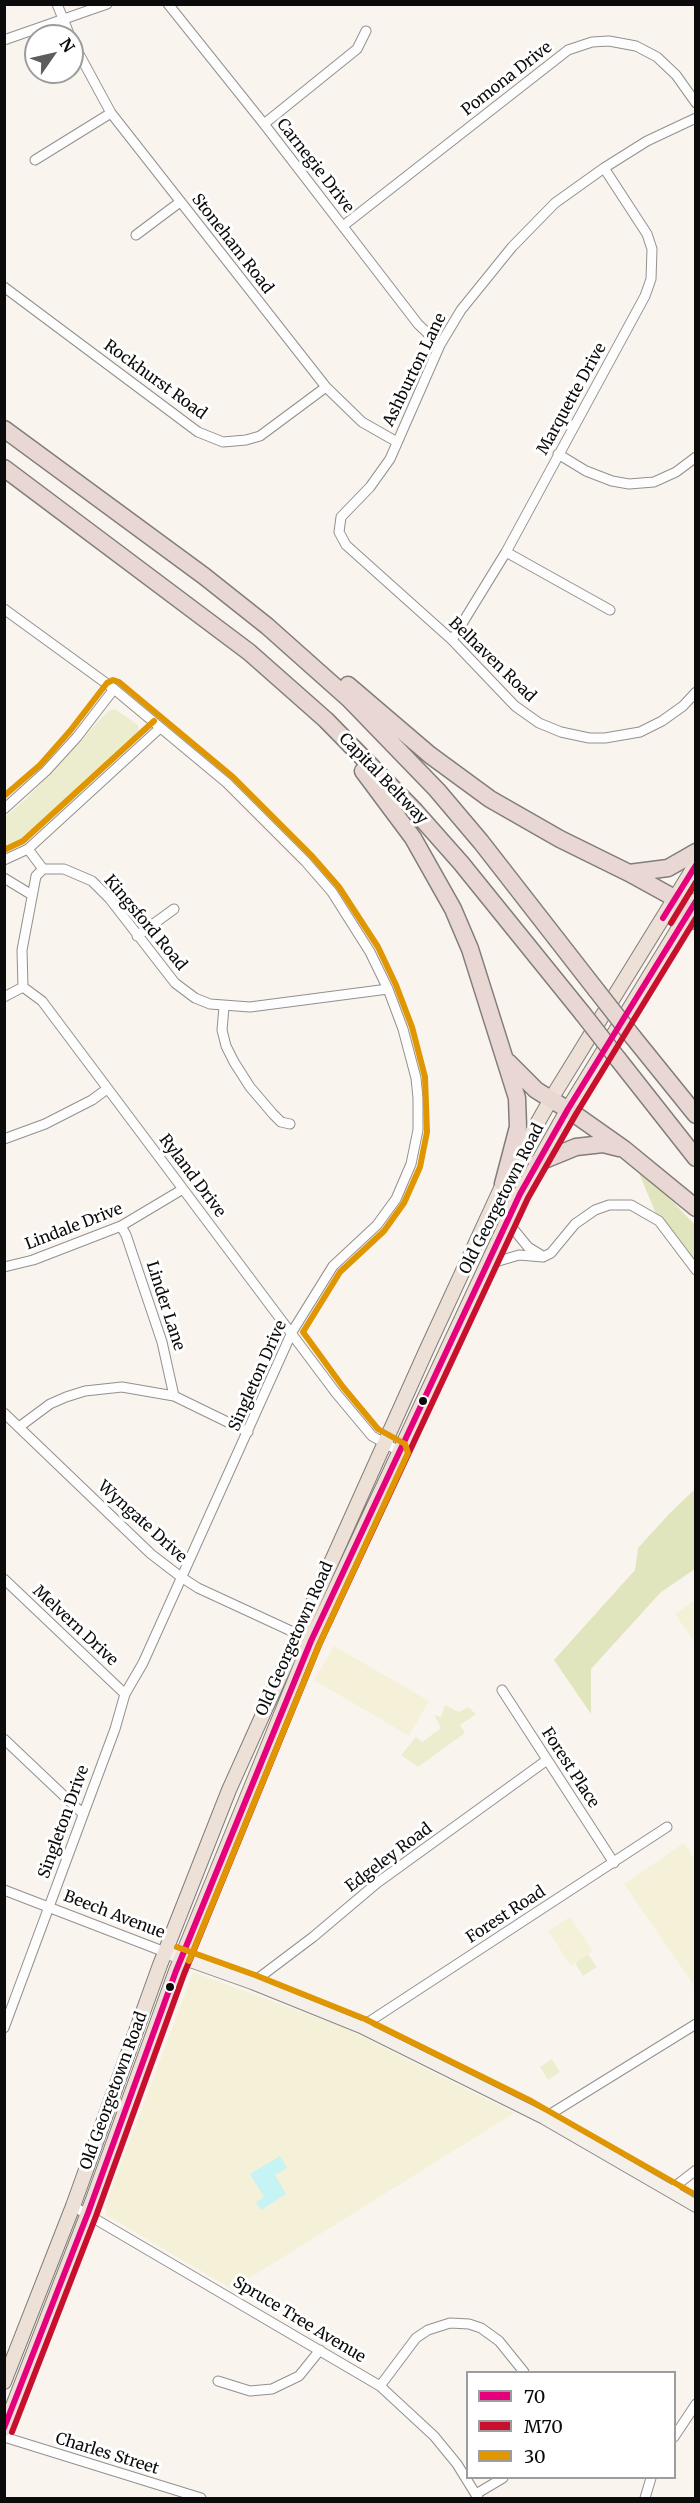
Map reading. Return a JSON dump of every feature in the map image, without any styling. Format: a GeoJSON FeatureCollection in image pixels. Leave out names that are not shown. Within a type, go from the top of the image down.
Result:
{"type":"FeatureCollection","features":[{"type":"Feature","properties":{"kind":"highway","name":"Capital Beltway"},"geometry":{"type":"LineString","coordinates":[[4,429],[204,576],[309,663],[399,749],[481,842],[696,1114]]}},
{"type":"Feature","properties":{"kind":"highway","name":"Capital Beltway"},"geometry":{"type":"LineString","coordinates":[[4,468],[184,602],[287,685],[368,761],[415,811],[499,908],[696,1158]]}},
{"type":"Feature","properties":{"kind":"highway"},"geometry":{"type":"LineString","coordinates":[[204,576],[313,656],[456,775],[526,820],[629,873],[693,911]]}},
{"type":"Feature","properties":{"kind":"highway"},"geometry":{"type":"LineString","coordinates":[[287,685],[370,779],[408,830],[453,909],[470,949],[517,1098],[518,1122],[503,1184]]}},
{"type":"Feature","properties":{"kind":"highway"},"geometry":{"type":"LineString","coordinates":[[629,873],[668,868],[696,852]]}},
{"type":"Feature","properties":{"kind":"highway"},"geometry":{"type":"LineString","coordinates":[[506,1060],[523,1079],[624,1149],[696,1208]]}},
{"type":"Feature","properties":{"kind":"highway"},"geometry":{"type":"LineString","coordinates":[[537,1163],[584,1146],[603,1144],[624,1149]]}},
{"type":"Feature","properties":{"kind":"main road","name":"Old Georgetown Road"},"geometry":{"type":"LineString","coordinates":[[4,2382],[73,2205],[165,1952],[229,1790],[297,1634],[503,1184],[551,1099],[696,864]]}},
{"type":"Feature","properties":{"kind":"main road","name":"Old Georgetown Road"},"geometry":{"type":"LineString","coordinates":[[4,2429],[88,2213],[181,1958],[311,1641],[506,1220],[568,1109],[693,911]]}},
{"type":"Feature","properties":{"kind":"street"},"geometry":{"type":"LineString","coordinates":[[57,4],[65,24]]}},
{"type":"Feature","properties":{"kind":"street"},"geometry":{"type":"LineString","coordinates":[[4,40],[107,4]]}},
{"type":"Feature","properties":{"kind":"street","name":"Carnegie Drive"},"geometry":{"type":"LineString","coordinates":[[168,4],[418,324],[440,345]]}},
{"type":"Feature","properties":{"kind":"street"},"geometry":{"type":"LineString","coordinates":[[264,124],[357,49],[366,31]]}},
{"type":"Feature","properties":{"kind":"street","name":"Pomona Drive"},"geometry":{"type":"LineString","coordinates":[[343,226],[568,50],[592,42],[609,41],[636,46],[657,57],[675,75],[696,104]]}},
{"type":"Feature","properties":{"kind":"street","name":"Stoneham Road"},"geometry":{"type":"LineString","coordinates":[[84,63],[111,113],[326,387],[362,422],[397,442]]}},
{"type":"Feature","properties":{"kind":"street"},"geometry":{"type":"LineString","coordinates":[[35,160],[111,113]]}},
{"type":"Feature","properties":{"kind":"street","name":"Ashburton Lane"},"geometry":{"type":"LineString","coordinates":[[341,517],[370,487],[390,459],[440,345],[461,310],[512,247],[555,203],[604,168],[647,141],[696,118]]}},
{"type":"Feature","properties":{"kind":"street","name":"Marquette Drive"},"geometry":{"type":"LineString","coordinates":[[452,640],[506,552],[645,296],[651,279],[652,249],[647,234],[604,168]]}},
{"type":"Feature","properties":{"kind":"street"},"geometry":{"type":"LineString","coordinates":[[136,236],[180,202]]}},
{"type":"Feature","properties":{"kind":"street","name":"Rockhurst Road"},"geometry":{"type":"LineString","coordinates":[[4,287],[198,432],[223,442],[260,436],[326,387]]}},
{"type":"Feature","properties":{"kind":"street"},"geometry":{"type":"LineString","coordinates":[[558,454],[586,471],[612,481],[629,484],[654,482],[676,472],[696,456]]}},
{"type":"Feature","properties":{"kind":"street","name":"Belhaven Road"},"geometry":{"type":"LineString","coordinates":[[341,517],[339,532],[346,545],[452,640],[514,706],[539,723],[571,734],[605,738],[640,732],[662,722],[683,706],[696,692]]}},
{"type":"Feature","properties":{"kind":"street"},"geometry":{"type":"LineString","coordinates":[[506,552],[610,610]]}},
{"type":"Feature","properties":{"kind":"street","name":"Singleton Drive"},"geometry":{"type":"LineString","coordinates":[[4,609],[114,689],[227,783],[305,861],[332,892],[370,952],[388,989],[403,1029],[416,1078],[418,1130],[411,1164],[396,1199],[376,1224],[333,1266],[292,1332],[143,1663],[125,1694],[115,1729],[82,1813],[5,2028]]}},
{"type":"Feature","properties":{"kind":"street"},"geometry":{"type":"LineString","coordinates":[[4,809],[46,771],[77,737],[114,689]]}},
{"type":"Feature","properties":{"kind":"street"},"geometry":{"type":"LineString","coordinates":[[4,860],[28,849],[160,728]]}},
{"type":"Feature","properties":{"kind":"street"},"geometry":{"type":"LineString","coordinates":[[4,998],[23,987],[22,950],[36,876],[43,869],[28,849]]}},
{"type":"Feature","properties":{"kind":"street","name":"Kingsford Road"},"geometry":{"type":"LineString","coordinates":[[43,869],[64,869],[92,881],[109,898],[175,983],[195,998],[224,1006],[250,1007],[388,989]]}},
{"type":"Feature","properties":{"kind":"street"},"geometry":{"type":"LineString","coordinates":[[4,878],[32,895]]}},
{"type":"Feature","properties":{"kind":"street"},"geometry":{"type":"LineString","coordinates":[[137,936],[174,909]]}},
{"type":"Feature","properties":{"kind":"street","name":"Ryland Drive"},"geometry":{"type":"LineString","coordinates":[[23,987],[42,1001],[372,1436],[399,1450]]}},
{"type":"Feature","properties":{"kind":"street"},"geometry":{"type":"LineString","coordinates":[[224,1006],[222,1030],[226,1046],[234,1062],[250,1087],[273,1114],[281,1122],[290,1124]]}},
{"type":"Feature","properties":{"kind":"street"},"geometry":{"type":"LineString","coordinates":[[4,1139],[45,1124],[92,1100],[107,1089]]}},
{"type":"Feature","properties":{"kind":"street","name":"Lindale Drive"},"geometry":{"type":"LineString","coordinates":[[4,1267],[33,1260],[121,1226],[183,1189]]}},
{"type":"Feature","properties":{"kind":"street"},"geometry":{"type":"LineString","coordinates":[[485,1265],[519,1255],[543,1257],[551,1253],[575,1224],[595,1210],[609,1205],[631,1205],[659,1221],[696,1270]]}},
{"type":"Feature","properties":{"kind":"street"},"geometry":{"type":"LineString","coordinates":[[506,1220],[528,1247],[543,1257]]}},
{"type":"Feature","properties":{"kind":"street","name":"Linder Lane"},"geometry":{"type":"LineString","coordinates":[[121,1226],[162,1342],[174,1396]]}},
{"type":"Feature","properties":{"kind":"street"},"geometry":{"type":"LineString","coordinates":[[19,1427],[50,1404],[85,1391],[122,1387],[174,1396],[248,1432]]}},
{"type":"Feature","properties":{"kind":"street","name":"Wyngate Drive"},"geometry":{"type":"LineString","coordinates":[[4,1413],[151,1554],[198,1588],[311,1641]]}},
{"type":"Feature","properties":{"kind":"street","name":"Melvern Drive"},"geometry":{"type":"LineString","coordinates":[[4,1579],[125,1694]]}},
{"type":"Feature","properties":{"kind":"street","name":"Forest Place"},"geometry":{"type":"LineString","coordinates":[[502,1690],[614,1863]]}},
{"type":"Feature","properties":{"kind":"street"},"geometry":{"type":"LineString","coordinates":[[4,1739],[82,1813]]}},
{"type":"Feature","properties":{"kind":"street","name":"Edgeley Road"},"geometry":{"type":"LineString","coordinates":[[252,1983],[313,1937],[377,1883],[547,1760]]}},
{"type":"Feature","properties":{"kind":"street","name":"Forest Road"},"geometry":{"type":"LineString","coordinates":[[361,2027],[667,1827]]}},
{"type":"Feature","properties":{"kind":"street","name":"Beech Avenue"},"geometry":{"type":"LineString","coordinates":[[4,1890],[252,1983],[361,2027],[544,2118],[696,2206]]}},
{"type":"Feature","properties":{"kind":"street"},"geometry":{"type":"LineString","coordinates":[[544,2118],[696,2024]]}},
{"type":"Feature","properties":{"kind":"street"},"geometry":{"type":"LineString","coordinates":[[672,2192],[678,2184],[696,2170]]}},
{"type":"Feature","properties":{"kind":"street","name":"Spruce Tree Avenue"},"geometry":{"type":"LineString","coordinates":[[73,2205],[380,2386],[434,2436],[466,2478]]}},
{"type":"Feature","properties":{"kind":"street"},"geometry":{"type":"LineString","coordinates":[[380,2386],[416,2338],[428,2330],[450,2323],[469,2324],[481,2328],[499,2341],[522,2371]]}},
{"type":"Feature","properties":{"kind":"street"},"geometry":{"type":"LineString","coordinates":[[218,2380],[250,2391],[272,2389],[299,2376],[320,2350]]}},
{"type":"Feature","properties":{"kind":"street"},"geometry":{"type":"LineString","coordinates":[[676,2435],[696,2404]]}},
{"type":"Feature","properties":{"kind":"street","name":"Charles Street"},"geometry":{"type":"LineString","coordinates":[[4,2437],[201,2499]]}},
{"type":"Feature","properties":{"kind":"street","name":"Spruce Tree Avenue"},"geometry":{"type":"LineString","coordinates":[[466,2479],[477,2496]]}},
{"type":"Feature","properties":{"kind":"street"},"geometry":{"type":"LineString","coordinates":[[477,2496],[502,2479]]}},
{"type":"Feature","properties":{"kind":"street"},"geometry":{"type":"LineString","coordinates":[[645,2499],[651,2479]]}},
{"type":"Feature","properties":{"kind":"green space"},"geometry":{"type":"Polygon","coordinates":[[[115,709],[138,725],[139,735],[35,833],[5,853],[5,817],[27,798],[108,711],[115,709]]]}},
{"type":"Feature","properties":{"kind":"green space"},"geometry":{"type":"Polygon","coordinates":[[[634,1161],[695,1225],[695,1270],[659,1221],[634,1161]]]}},
{"type":"Feature","properties":{"kind":"green space"},"geometry":{"type":"Polygon","coordinates":[[[695,1489],[695,1569],[661,1592],[591,1669],[591,1714],[554,1660],[635,1570],[638,1548],[695,1489]]]}},
{"type":"Feature","properties":{"kind":"green space"},"geometry":{"type":"Polygon","coordinates":[[[445,1705],[459,1712],[468,1707],[476,1714],[460,1725],[465,1733],[418,1767],[401,1755],[416,1737],[422,1742],[441,1728],[434,1715],[441,1717],[445,1705]]]}},
{"type":"Feature","properties":{"kind":"green space"},"geometry":{"type":"Polygon","coordinates":[[[588,1954],[597,1967],[583,1976],[575,1963],[588,1954]]]}},
{"type":"Feature","properties":{"kind":"green space"},"geometry":{"type":"Polygon","coordinates":[[[552,2059],[560,2072],[548,2080],[540,2067],[552,2059]]]}},
{"type":"Feature","properties":{"kind":"shaded area"},"geometry":{"type":"Polygon","coordinates":[[[696,1600],[695,1643],[675,1614],[696,1600]]]}},
{"type":"Feature","properties":{"kind":"shaded area"},"geometry":{"type":"Polygon","coordinates":[[[334,1646],[429,1701],[409,1736],[314,1680],[334,1646]]]}},
{"type":"Feature","properties":{"kind":"shaded area"},"geometry":{"type":"Polygon","coordinates":[[[684,1843],[695,1860],[695,1987],[624,1884],[684,1843]]]}},
{"type":"Feature","properties":{"kind":"shaded area"},"geometry":{"type":"Polygon","coordinates":[[[570,1917],[593,1951],[571,1966],[548,1931],[570,1917]]]}},
{"type":"Feature","properties":{"kind":"shaded area"},"geometry":{"type":"Polygon","coordinates":[[[193,1972],[345,2028],[514,2113],[232,2289],[106,2215],[106,2204],[193,1972]]]}},
{"type":"Feature","properties":{"kind":"water"},"geometry":{"type":"Polygon","coordinates":[[[280,2156],[287,2168],[275,2175],[286,2194],[261,2210],[256,2202],[264,2197],[250,2174],[280,2156]]]}},
{"type":"Feature","properties":{"kind":"transit line","name":"30"},"geometry":{"type":"LineString","coordinates":[[4,796],[40,765],[107,683],[113,680],[119,682],[233,777],[311,855],[339,887],[378,947],[396,985],[412,1027],[425,1077],[427,1132],[420,1167],[404,1203],[384,1231],[340,1272],[303,1332],[343,1387],[378,1429],[405,1444],[408,1453],[319,1645],[189,1961]]}},
{"type":"Feature","properties":{"kind":"transit line","name":"30"},"geometry":{"type":"LineString","coordinates":[[4,850],[23,841],[154,721]]}},
{"type":"Feature","properties":{"kind":"transit line","name":"70"},"geometry":{"type":"LineString","coordinates":[[663,918],[696,865]]}},
{"type":"Feature","properties":{"kind":"transit line","name":"M70"},"geometry":{"type":"LineString","coordinates":[[671,923],[696,882]]}},
{"type":"Feature","properties":{"kind":"transit line","name":"70"},"geometry":{"type":"LineString","coordinates":[[4,2428],[88,2213],[176,1971],[311,1641],[520,1194],[568,1109],[696,901]]}},
{"type":"Feature","properties":{"kind":"transit line","name":"M70"},"geometry":{"type":"LineString","coordinates":[[12,2432],[96,2216],[184,1974],[319,1645],[528,1198],[576,1114],[696,918]]}},
{"type":"Feature","properties":{"kind":"transit line","name":"30"},"geometry":{"type":"LineString","coordinates":[[177,1947],[365,2019],[531,2101],[696,2195]]}}]}
